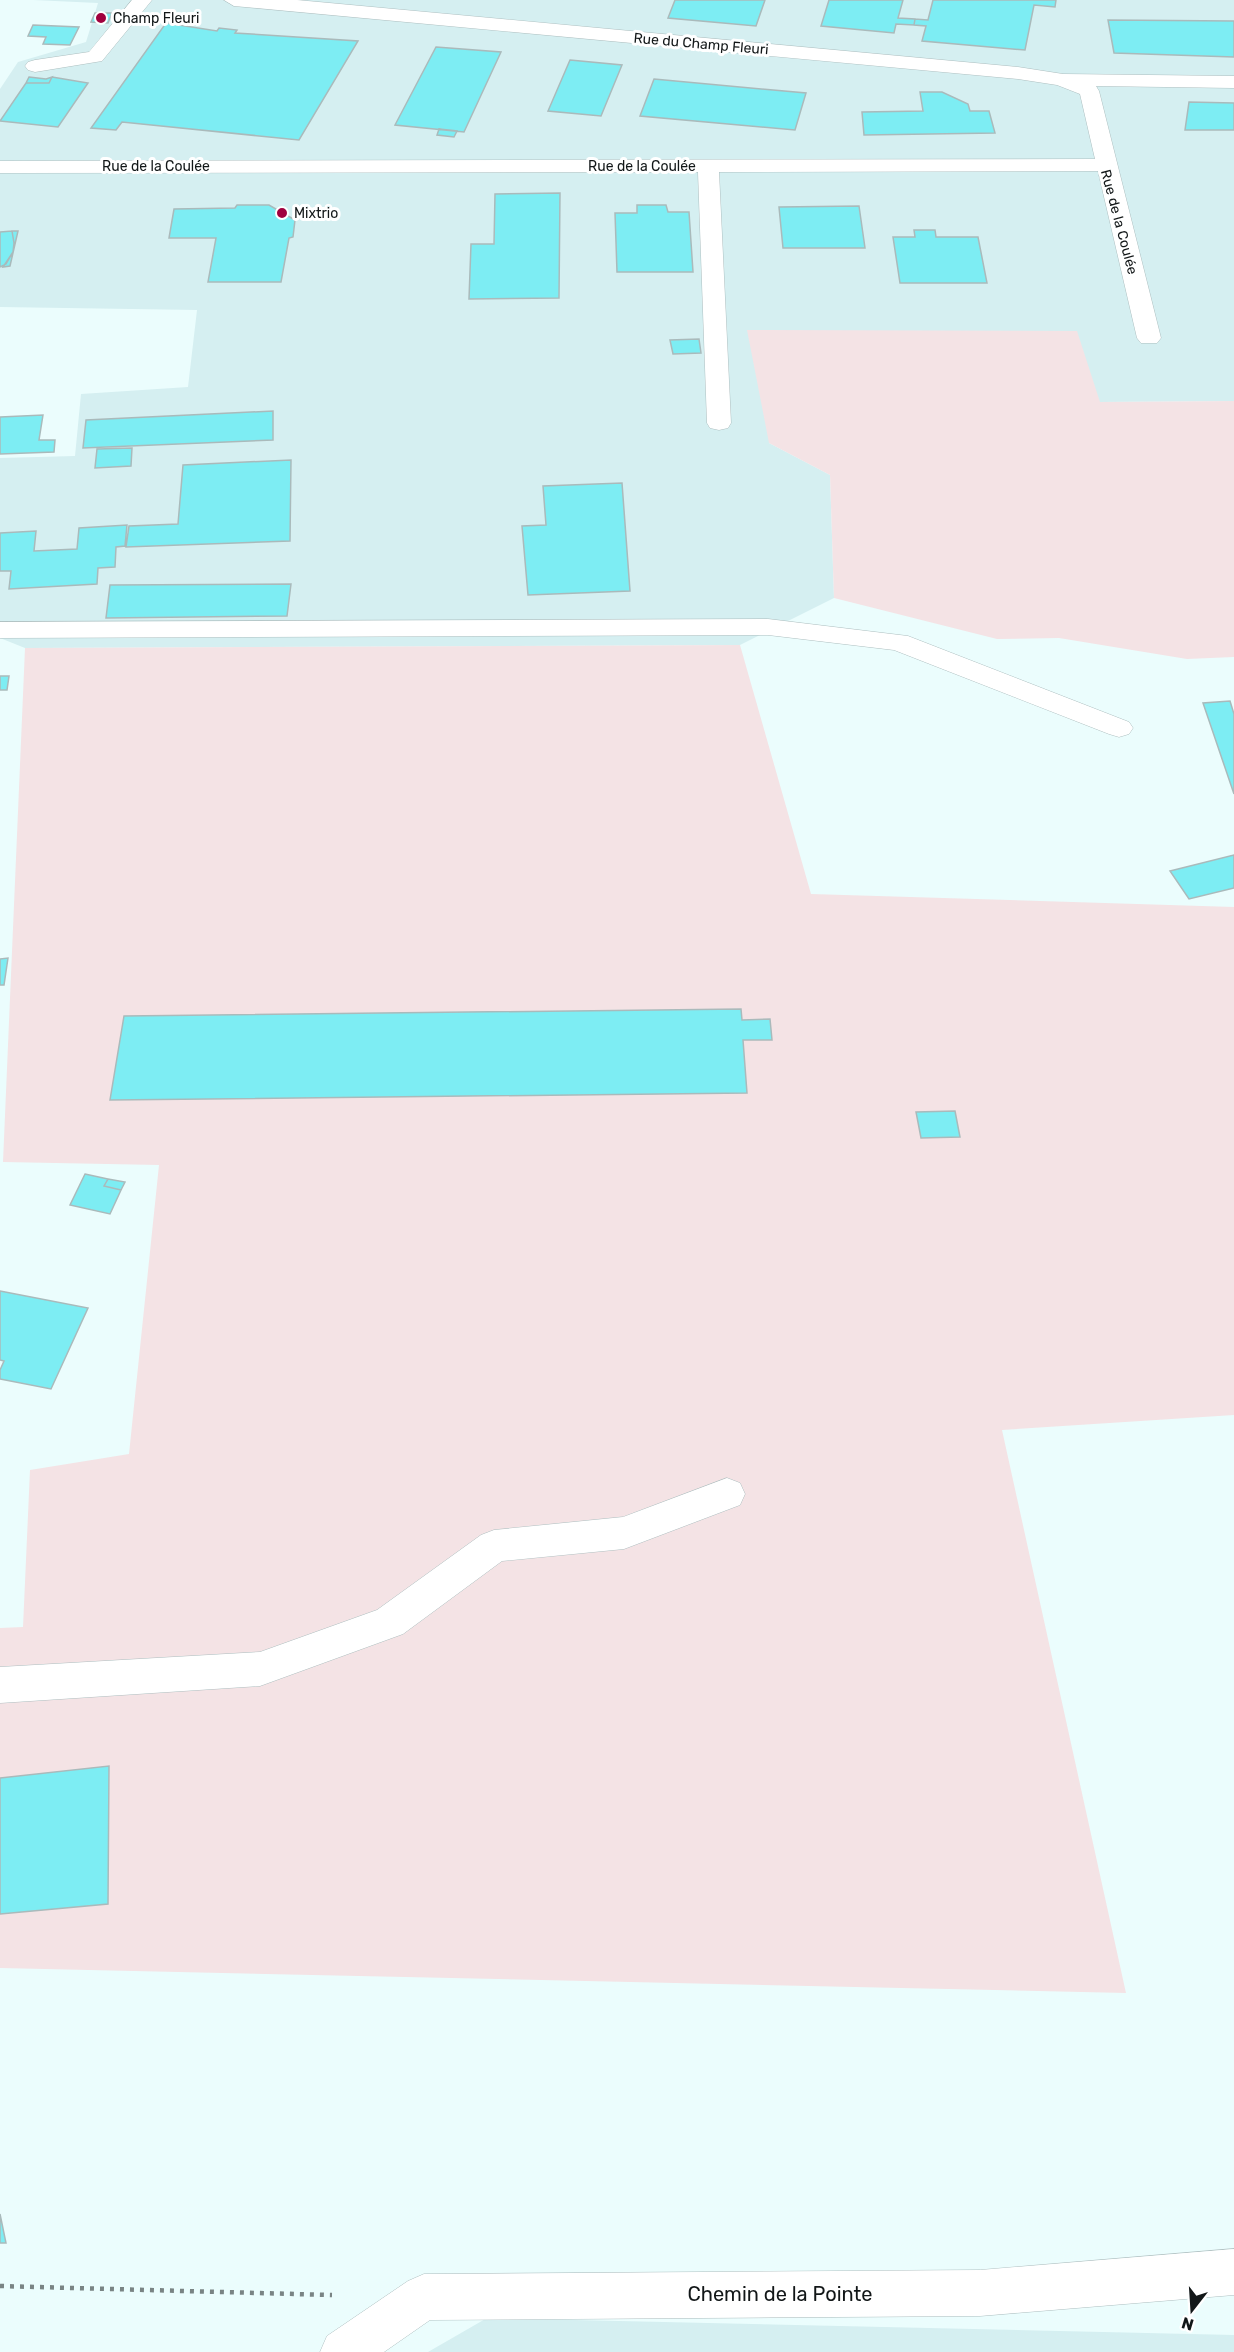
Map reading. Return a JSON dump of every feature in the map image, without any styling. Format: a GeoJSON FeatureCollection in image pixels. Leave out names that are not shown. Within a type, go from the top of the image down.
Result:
{"type":"FeatureCollection","features":[{"type":"Feature","properties":{"kind":"street"},"geometry":{"type":"LineString","coordinates":[[35,66],[95,57],[142,0]]}},
{"type":"Feature","properties":{"kind":"street","name":"Rue du Champ Fleuri"},"geometry":{"type":"LineString","coordinates":[[234,0],[1006,72],[1062,80],[1089,91],[1106,165]]}},
{"type":"Feature","properties":{"kind":"street"},"geometry":{"type":"LineString","coordinates":[[1062,80],[1234,82]]}},
{"type":"Feature","properties":{"kind":"street"},"geometry":{"type":"LineString","coordinates":[[708,165],[719,423]]}},
{"type":"Feature","properties":{"kind":"street","name":"Rue de la Coulée"},"geometry":{"type":"LineString","coordinates":[[0,167],[1106,165],[1149,338]]}},
{"type":"Feature","properties":{"kind":"street"},"geometry":{"type":"LineString","coordinates":[[0,630],[768,627],[899,642],[1119,728]]}},
{"type":"Feature","properties":{"kind":"street"},"geometry":{"type":"LineString","coordinates":[[0,1685],[260,1670],[390,1622],[494,1546],[624,1533],[727,1494]]}},
{"type":"Feature","properties":{"kind":"street","name":"Chemin de la Pointe"},"geometry":{"type":"LineString","coordinates":[[362,2347],[424,2297],[980,2293],[1234,2272]]}},
{"type":"Feature","properties":{"kind":"path"},"geometry":{"type":"LineString","coordinates":[[0,2286],[341,2295]]}},
{"type":"Feature","properties":{"kind":"shaded area"},"geometry":{"type":"Polygon","coordinates":[[[33,0],[1234,0],[1234,401],[1100,402],[769,443],[830,475],[834,598],[740,645],[25,648],[0,638],[0,458],[75,456],[81,394],[188,387],[197,310],[0,307],[0,89],[18,62],[86,42],[98,3],[33,0]]]}},
{"type":"Feature","properties":{"kind":"shaded area"},"geometry":{"type":"Polygon","coordinates":[[[747,330],[1077,331],[1100,402],[1234,401],[1234,657],[1187,659],[1059,638],[997,639],[834,598],[830,475],[769,443],[747,330]]]}},
{"type":"Feature","properties":{"kind":"shaded area"},"geometry":{"type":"Polygon","coordinates":[[[740,645],[811,894],[1234,907],[1234,1415],[1002,1430],[1126,1993],[0,1968],[0,1628],[23,1627],[30,1470],[129,1454],[159,1165],[3,1162],[25,648],[740,645]]]}},
{"type":"Feature","properties":{"kind":"shaded area"},"geometry":{"type":"Polygon","coordinates":[[[487,2318],[1234,2335],[1234,2352],[428,2352],[487,2318]]]}},
{"type":"Feature","properties":{"kind":"building"},"geometry":{"type":"Polygon","coordinates":[[[675,0],[765,0],[756,26],[668,18],[675,0]]]}},
{"type":"Feature","properties":{"kind":"building"},"geometry":{"type":"Polygon","coordinates":[[[829,0],[903,0],[898,18],[915,19],[914,25],[896,24],[894,33],[821,26],[829,0]]]}},
{"type":"Feature","properties":{"kind":"building"},"geometry":{"type":"Polygon","coordinates":[[[933,0],[1056,0],[1055,7],[1034,5],[1025,50],[922,41],[926,26],[914,25],[915,19],[928,20],[933,0]]]}},
{"type":"Feature","properties":{"kind":"building","name":"Champ Fleuri"},"geometry":{"type":"Polygon","coordinates":[[[95,13],[112,13],[108,23],[91,22],[95,13]]]}},
{"type":"Feature","properties":{"kind":"building"},"geometry":{"type":"Polygon","coordinates":[[[1108,20],[1234,21],[1234,57],[1114,53],[1108,20]]]}},
{"type":"Feature","properties":{"kind":"building"},"geometry":{"type":"Polygon","coordinates":[[[166,23],[217,31],[219,28],[237,30],[235,33],[358,41],[299,140],[122,122],[116,130],[91,128],[166,23]]]}},
{"type":"Feature","properties":{"kind":"building"},"geometry":{"type":"Polygon","coordinates":[[[33,25],[79,27],[70,45],[43,44],[46,37],[28,36],[33,25]]]}},
{"type":"Feature","properties":{"kind":"building"},"geometry":{"type":"Polygon","coordinates":[[[436,47],[501,52],[464,132],[395,125],[436,47]]]}},
{"type":"Feature","properties":{"kind":"building"},"geometry":{"type":"Polygon","coordinates":[[[570,60],[622,65],[601,116],[548,111],[570,60]]]}},
{"type":"Feature","properties":{"kind":"building"},"geometry":{"type":"Polygon","coordinates":[[[29,77],[46,79],[52,77],[49,83],[26,83],[29,77]]]}},
{"type":"Feature","properties":{"kind":"building"},"geometry":{"type":"Polygon","coordinates":[[[52,77],[88,83],[58,127],[0,121],[26,83],[49,83],[52,77]]]}},
{"type":"Feature","properties":{"kind":"building"},"geometry":{"type":"Polygon","coordinates":[[[654,79],[806,93],[795,130],[640,116],[654,79]]]}},
{"type":"Feature","properties":{"kind":"building"},"geometry":{"type":"Polygon","coordinates":[[[920,92],[942,92],[968,104],[970,111],[989,111],[995,133],[864,135],[862,112],[923,111],[920,92]]]}},
{"type":"Feature","properties":{"kind":"building"},"geometry":{"type":"Polygon","coordinates":[[[1189,102],[1234,103],[1234,130],[1185,130],[1189,102]]]}},
{"type":"Feature","properties":{"kind":"building"},"geometry":{"type":"Polygon","coordinates":[[[439,129],[457,131],[454,137],[437,135],[439,129]]]}},
{"type":"Feature","properties":{"kind":"building"},"geometry":{"type":"Polygon","coordinates":[[[560,193],[559,298],[469,299],[471,244],[494,244],[495,194],[560,193]]]}},
{"type":"Feature","properties":{"kind":"building"},"geometry":{"type":"Polygon","coordinates":[[[237,205],[269,205],[295,220],[293,237],[289,238],[281,282],[208,282],[216,238],[169,238],[174,209],[235,208],[237,205]]]}},
{"type":"Feature","properties":{"kind":"building"},"geometry":{"type":"Polygon","coordinates":[[[637,205],[666,205],[668,212],[689,212],[693,272],[617,272],[615,213],[637,213],[637,205]]]}},
{"type":"Feature","properties":{"kind":"building"},"geometry":{"type":"Polygon","coordinates":[[[859,206],[865,248],[783,248],[779,207],[859,206]]]}},
{"type":"Feature","properties":{"kind":"building"},"geometry":{"type":"Polygon","coordinates":[[[914,230],[935,230],[936,237],[978,237],[987,283],[900,283],[893,237],[915,237],[914,230]]]}},
{"type":"Feature","properties":{"kind":"building"},"geometry":{"type":"Polygon","coordinates":[[[12,231],[18,231],[10,266],[3,267],[13,252],[12,231]]]}},
{"type":"Feature","properties":{"kind":"building"},"geometry":{"type":"Polygon","coordinates":[[[12,231],[13,252],[6,264],[0,267],[0,232],[12,231]]]}},
{"type":"Feature","properties":{"kind":"building"},"geometry":{"type":"Polygon","coordinates":[[[699,339],[701,353],[673,354],[670,340],[699,339]]]}},
{"type":"Feature","properties":{"kind":"building"},"geometry":{"type":"Polygon","coordinates":[[[273,411],[273,440],[83,448],[86,420],[273,411]]]}},
{"type":"Feature","properties":{"kind":"building"},"geometry":{"type":"Polygon","coordinates":[[[43,415],[39,440],[55,440],[54,452],[0,454],[0,417],[43,415]]]}},
{"type":"Feature","properties":{"kind":"building"},"geometry":{"type":"Polygon","coordinates":[[[132,448],[131,466],[95,468],[97,449],[132,448]]]}},
{"type":"Feature","properties":{"kind":"building"},"geometry":{"type":"Polygon","coordinates":[[[291,460],[290,541],[126,547],[129,526],[178,524],[183,465],[291,460]]]}},
{"type":"Feature","properties":{"kind":"building"},"geometry":{"type":"Polygon","coordinates":[[[622,483],[630,591],[528,595],[522,526],[546,525],[543,486],[622,483]]]}},
{"type":"Feature","properties":{"kind":"building"},"geometry":{"type":"Polygon","coordinates":[[[127,525],[125,546],[116,547],[115,567],[98,568],[97,584],[9,589],[11,571],[0,571],[0,533],[36,531],[34,551],[77,549],[79,528],[127,525]]]}},
{"type":"Feature","properties":{"kind":"building"},"geometry":{"type":"Polygon","coordinates":[[[291,584],[287,616],[106,618],[110,585],[291,584]]]}},
{"type":"Feature","properties":{"kind":"building"},"geometry":{"type":"Polygon","coordinates":[[[0,676],[9,676],[7,690],[0,690],[0,676]]]}},
{"type":"Feature","properties":{"kind":"building"},"geometry":{"type":"Polygon","coordinates":[[[1230,701],[1234,714],[1234,794],[1203,703],[1230,701]]]}},
{"type":"Feature","properties":{"kind":"building"},"geometry":{"type":"Polygon","coordinates":[[[1234,855],[1234,888],[1189,899],[1170,871],[1234,855]]]}},
{"type":"Feature","properties":{"kind":"building"},"geometry":{"type":"Polygon","coordinates":[[[8,958],[4,985],[0,985],[0,959],[8,958]]]}},
{"type":"Feature","properties":{"kind":"building"},"geometry":{"type":"Polygon","coordinates":[[[741,1009],[742,1020],[770,1019],[772,1040],[743,1040],[747,1093],[110,1100],[124,1016],[741,1009]]]}},
{"type":"Feature","properties":{"kind":"building"},"geometry":{"type":"Polygon","coordinates":[[[955,1111],[960,1137],[921,1138],[916,1112],[955,1111]]]}},
{"type":"Feature","properties":{"kind":"building"},"geometry":{"type":"Polygon","coordinates":[[[85,1174],[108,1179],[104,1186],[121,1190],[110,1214],[70,1205],[85,1174]]]}},
{"type":"Feature","properties":{"kind":"building"},"geometry":{"type":"Polygon","coordinates":[[[108,1179],[125,1182],[121,1190],[104,1186],[108,1179]]]}},
{"type":"Feature","properties":{"kind":"building"},"geometry":{"type":"Polygon","coordinates":[[[0,1291],[88,1308],[51,1389],[0,1379],[0,1370],[4,1361],[0,1360],[0,1291]]]}},
{"type":"Feature","properties":{"kind":"building"},"geometry":{"type":"Polygon","coordinates":[[[109,1766],[108,1904],[0,1914],[0,1778],[109,1766]]]}},
{"type":"Feature","properties":{"kind":"building"},"geometry":{"type":"Polygon","coordinates":[[[0,2214],[6,2243],[0,2243],[0,2214]]]}},
{"type":"Feature","properties":{"kind":"place","name":"Champ Fleuri"},"geometry":{"type":"Point","coordinates":[101,18]}},
{"type":"Feature","properties":{"kind":"place","name":"Mixtrio"},"geometry":{"type":"Point","coordinates":[282,213]}}]}
